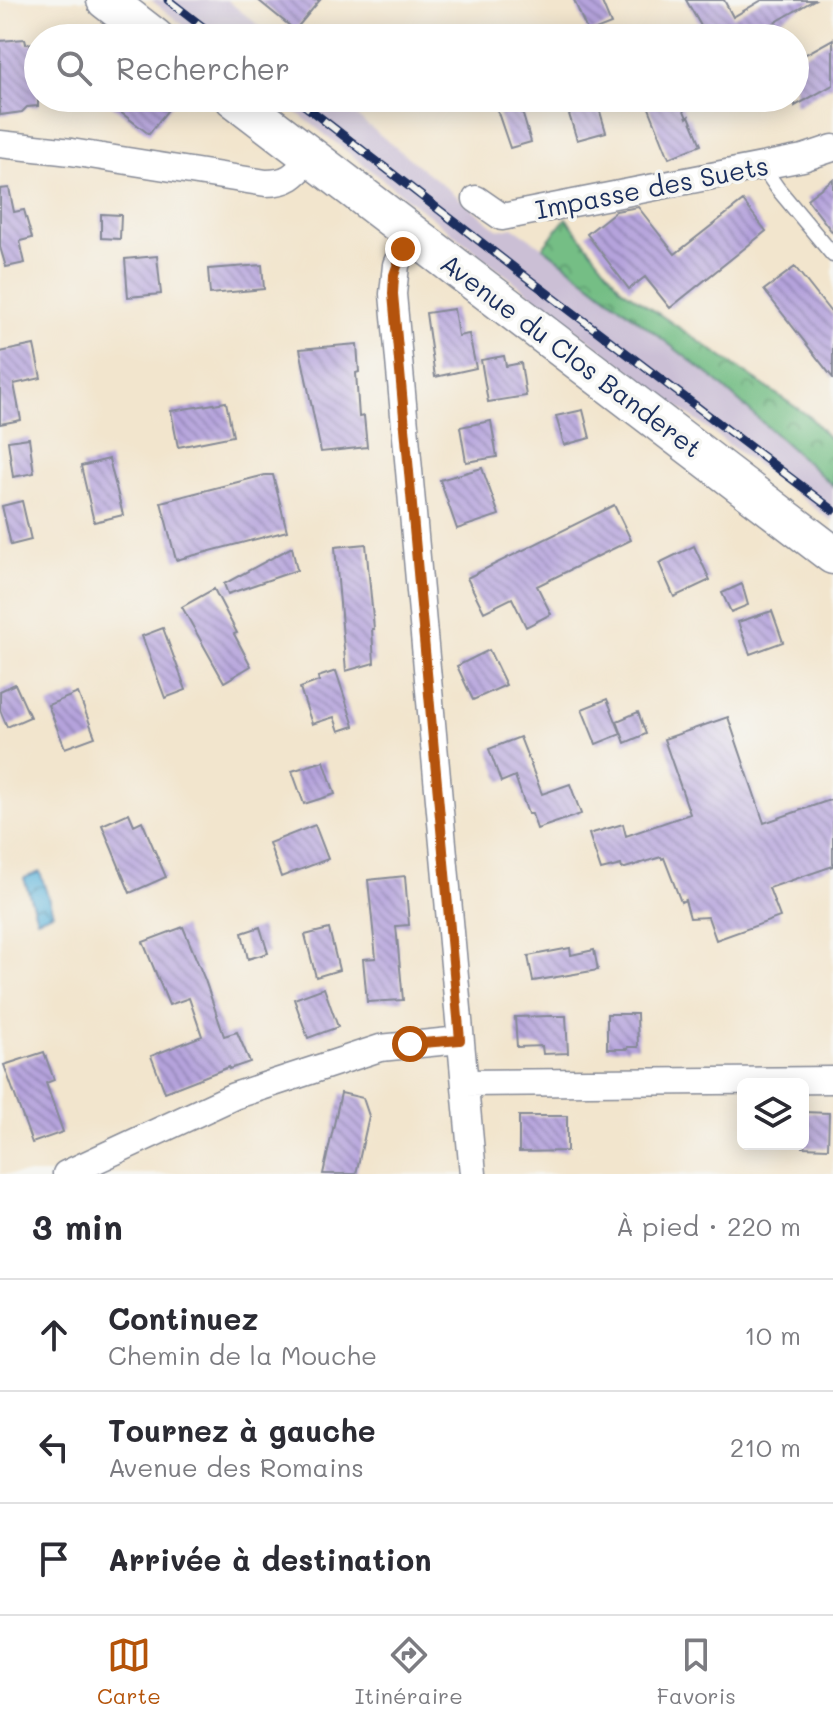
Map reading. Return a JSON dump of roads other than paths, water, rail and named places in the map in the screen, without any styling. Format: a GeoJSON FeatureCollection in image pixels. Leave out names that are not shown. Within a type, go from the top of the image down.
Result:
{"type":"FeatureCollection","features":[{"type":"Feature","properties":{"kind":"main road"},"geometry":{"type":"LineString","coordinates":[[106,0],[137,24]]}},
{"type":"Feature","properties":{"kind":"main road","name":"Avenue du Clos Banderet"},"geometry":{"type":"LineString","coordinates":[[252,112],[833,555]]}},
{"type":"Feature","properties":{"kind":"street"},"geometry":{"type":"LineString","coordinates":[[0,144],[266,183],[288,180],[311,157]]}},
{"type":"Feature","properties":{"kind":"street","name":"Impasse des Suets"},"geometry":{"type":"LineString","coordinates":[[476,199],[502,217],[803,158],[833,148]]}},
{"type":"Feature","properties":{"kind":"street"},"geometry":{"type":"LineString","coordinates":[[410,232],[396,265],[393,294],[473,1174]]}},
{"type":"Feature","properties":{"kind":"street"},"geometry":{"type":"LineString","coordinates":[[66,1174],[234,1096],[380,1048],[460,1040]]}},
{"type":"Feature","properties":{"kind":"street"},"geometry":{"type":"LineString","coordinates":[[465,1083],[833,1080]]}},
{"type":"Feature","properties":{"kind":"lane"},"geometry":{"type":"LineString","coordinates":[[762,166],[833,255]]}},
{"type":"Feature","properties":{"kind":"water"},"geometry":{"type":"Polygon","coordinates":[[[40,872],[53,913],[37,919],[24,878],[40,872]]]}},
{"type":"Feature","properties":{"kind":"railway"},"geometry":{"type":"LineString","coordinates":[[168,0],[199,24]]}},
{"type":"Feature","properties":{"kind":"railway"},"geometry":{"type":"LineString","coordinates":[[313,112],[833,510]]}}]}
